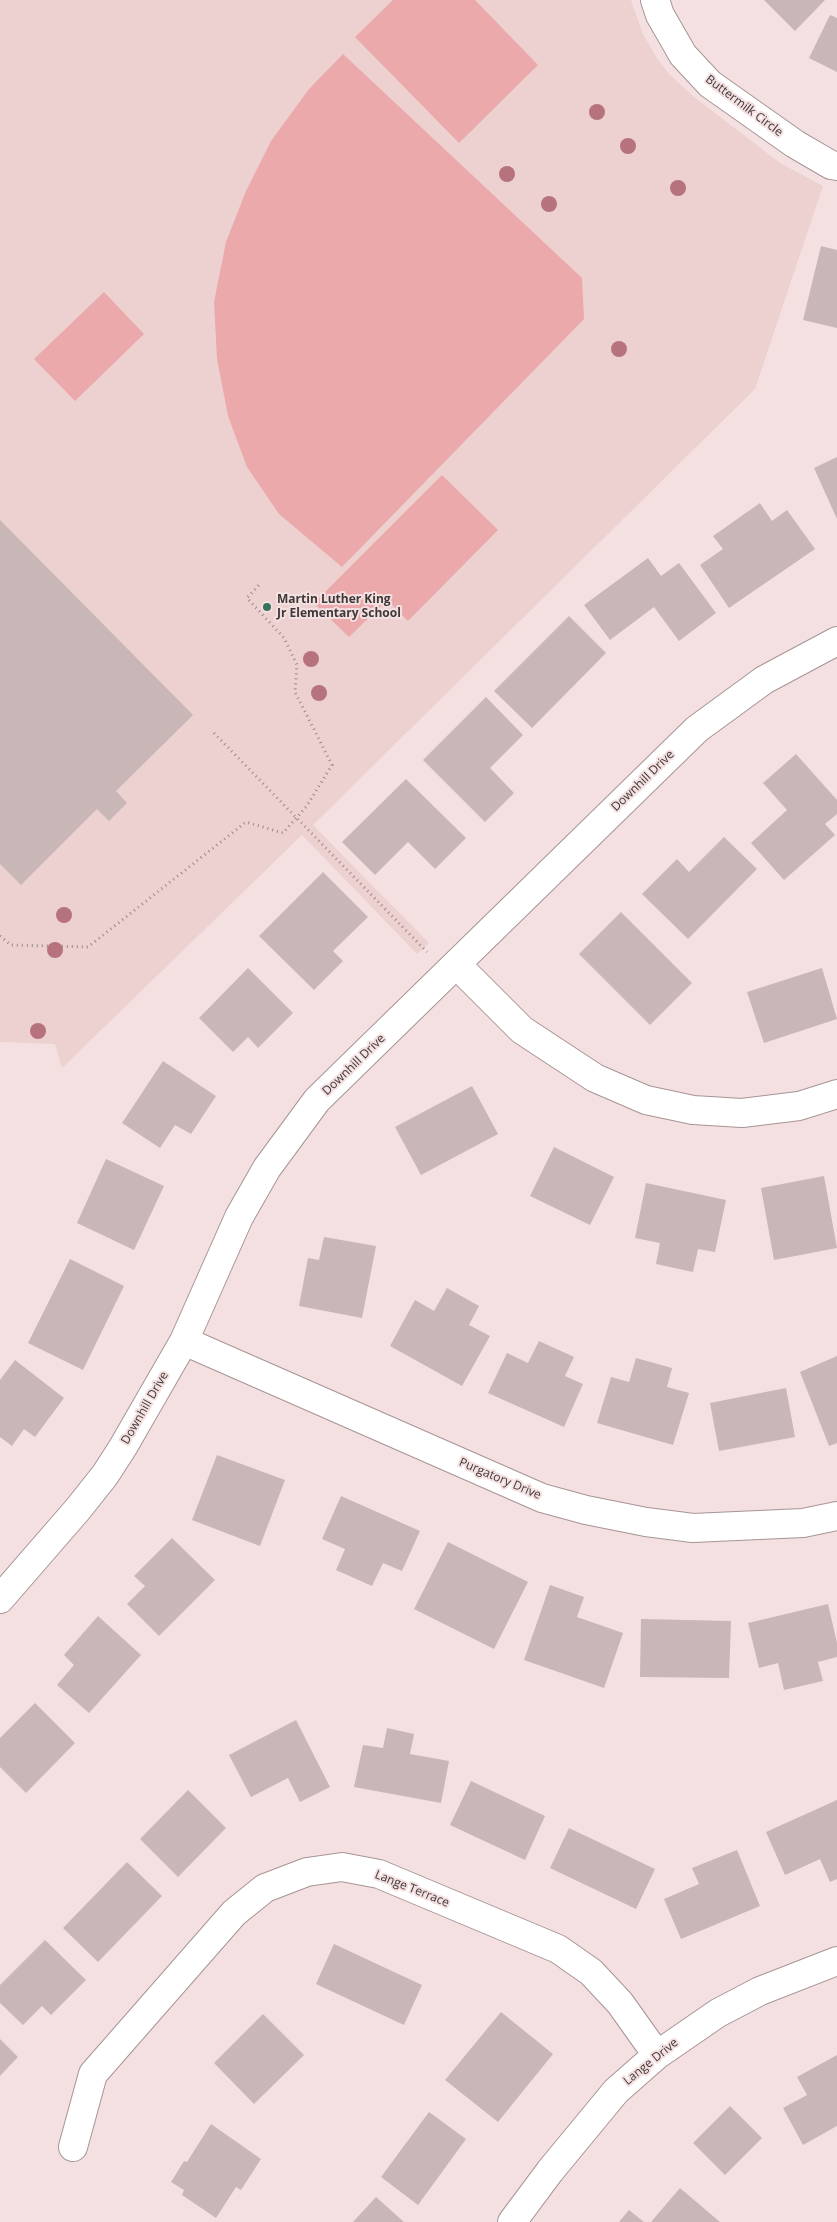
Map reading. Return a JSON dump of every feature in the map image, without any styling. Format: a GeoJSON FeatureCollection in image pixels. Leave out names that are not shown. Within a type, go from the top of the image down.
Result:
{"type":"FeatureCollection","features":[{"type":"Feature","properties":{"kind":"street","name":"Buttermilk Circle"},"geometry":{"type":"LineString","coordinates":[[654,0],[660,15],[684,55],[710,84],[794,144],[831,165],[837,166]]}},
{"type":"Feature","properties":{"kind":"street","name":"Downhill Drive"},"geometry":{"type":"LineString","coordinates":[[0,1599],[106,1475],[184,1341],[239,1217],[267,1168],[317,1100],[697,728],[764,680],[837,641]]}},
{"type":"Feature","properties":{"kind":"street"},"geometry":{"type":"LineString","coordinates":[[456,965],[522,1030],[595,1078],[646,1100],[693,1110],[742,1113],[799,1106],[837,1094]]}},
{"type":"Feature","properties":{"kind":"street","name":"Purgatory Drive"},"geometry":{"type":"LineString","coordinates":[[184,1341],[542,1498],[586,1510],[646,1522],[693,1528],[803,1523],[837,1516]]}},
{"type":"Feature","properties":{"kind":"street","name":"Lange Terrace"},"geometry":{"type":"LineString","coordinates":[[73,2147],[93,2074],[234,1913],[265,1888],[308,1872],[325,1869],[342,1867],[379,1874],[558,1949],[591,1972],[620,2003],[657,2054]]}},
{"type":"Feature","properties":{"kind":"street","name":"Lange Drive"},"geometry":{"type":"LineString","coordinates":[[512,2222],[550,2170],[616,2091],[657,2054],[718,2013],[760,1991],[837,1960]]}},
{"type":"Feature","properties":{"kind":"path"},"geometry":{"type":"LineString","coordinates":[[0,936],[11,945],[88,947],[246,822],[282,833],[306,807],[332,765],[295,692],[297,665],[284,638],[247,598],[259,585]]}},
{"type":"Feature","properties":{"kind":"path"},"geometry":{"type":"LineString","coordinates":[[214,733],[427,952]]}},
{"type":"Feature","properties":{"kind":"shaded area","name":"Martin Luther King Jr Elementary School"},"geometry":{"type":"Polygon","coordinates":[[[0,0],[631,0],[643,34],[658,60],[671,76],[693,96],[780,163],[823,186],[755,389],[313,825],[429,943],[417,954],[302,835],[62,1068],[55,1044],[0,1042],[0,0]]]}},
{"type":"Feature","properties":{"kind":"shaded area"},"geometry":{"type":"Polygon","coordinates":[[[393,0],[475,0],[538,65],[459,143],[355,37],[393,0]]]}},
{"type":"Feature","properties":{"kind":"shaded area"},"geometry":{"type":"Polygon","coordinates":[[[343,54],[582,278],[584,319],[342,567],[279,514],[247,467],[228,416],[217,359],[214,302],[226,242],[246,191],[271,141],[309,89],[343,54]]]}},
{"type":"Feature","properties":{"kind":"shaded area"},"geometry":{"type":"Polygon","coordinates":[[[104,292],[144,334],[75,401],[34,359],[104,292]]]}},
{"type":"Feature","properties":{"kind":"shaded area"},"geometry":{"type":"Polygon","coordinates":[[[442,475],[498,530],[408,621],[387,600],[349,637],[314,603],[442,475]]]}},
{"type":"Feature","properties":{"kind":"building"},"geometry":{"type":"Polygon","coordinates":[[[764,0],[825,0],[795,31],[764,0]]]}},
{"type":"Feature","properties":{"kind":"building"},"geometry":{"type":"Polygon","coordinates":[[[830,15],[837,18],[837,72],[809,58],[830,15]]]}},
{"type":"Feature","properties":{"kind":"building"},"geometry":{"type":"Polygon","coordinates":[[[821,246],[837,250],[837,328],[803,320],[821,246]]]}},
{"type":"Feature","properties":{"kind":"building"},"geometry":{"type":"Polygon","coordinates":[[[837,457],[837,519],[814,468],[837,457]]]}},
{"type":"Feature","properties":{"kind":"building"},"geometry":{"type":"Polygon","coordinates":[[[760,503],[772,521],[787,510],[815,549],[729,608],[700,565],[723,549],[713,536],[760,503]]]}},
{"type":"Feature","properties":{"kind":"building"},"geometry":{"type":"Polygon","coordinates":[[[0,520],[193,715],[116,791],[127,803],[109,821],[97,809],[21,885],[0,864],[0,520]]]}},
{"type":"Feature","properties":{"kind":"building"},"geometry":{"type":"Polygon","coordinates":[[[648,558],[661,576],[679,563],[716,613],[679,641],[654,607],[610,640],[584,605],[648,558]]]}},
{"type":"Feature","properties":{"kind":"building"},"geometry":{"type":"Polygon","coordinates":[[[569,616],[606,653],[532,728],[494,691],[569,616]]]}},
{"type":"Feature","properties":{"kind":"building"},"geometry":{"type":"Polygon","coordinates":[[[486,697],[523,735],[490,768],[514,793],[485,822],[423,760],[486,697]]]}},
{"type":"Feature","properties":{"kind":"building"},"geometry":{"type":"Polygon","coordinates":[[[796,754],[837,800],[837,814],[825,824],[835,835],[784,880],[751,843],[787,810],[763,783],[796,754]]]}},
{"type":"Feature","properties":{"kind":"building"},"geometry":{"type":"Polygon","coordinates":[[[406,779],[466,838],[435,869],[408,842],[375,875],[342,842],[406,779]]]}},
{"type":"Feature","properties":{"kind":"building"},"geometry":{"type":"Polygon","coordinates":[[[724,837],[757,869],[688,939],[642,894],[677,859],[689,872],[724,837]]]}},
{"type":"Feature","properties":{"kind":"building"},"geometry":{"type":"Polygon","coordinates":[[[323,872],[368,917],[333,951],[343,961],[314,990],[259,936],[323,872]]]}},
{"type":"Feature","properties":{"kind":"building"},"geometry":{"type":"Polygon","coordinates":[[[621,912],[692,983],[650,1025],[579,954],[621,912]]]}},
{"type":"Feature","properties":{"kind":"building"},"geometry":{"type":"Polygon","coordinates":[[[248,968],[293,1013],[258,1048],[248,1037],[233,1052],[199,1018],[248,968]]]}},
{"type":"Feature","properties":{"kind":"building"},"geometry":{"type":"Polygon","coordinates":[[[822,968],[837,1019],[764,1043],[747,992],[822,968]]]}},
{"type":"Feature","properties":{"kind":"building"},"geometry":{"type":"Polygon","coordinates":[[[163,1061],[216,1096],[191,1134],[175,1125],[160,1148],[122,1123],[163,1061]]]}},
{"type":"Feature","properties":{"kind":"building"},"geometry":{"type":"Polygon","coordinates":[[[472,1086],[498,1134],[421,1175],[395,1127],[472,1086]]]}},
{"type":"Feature","properties":{"kind":"building"},"geometry":{"type":"Polygon","coordinates":[[[554,1147],[614,1177],[590,1225],[530,1196],[554,1147]]]}},
{"type":"Feature","properties":{"kind":"building"},"geometry":{"type":"Polygon","coordinates":[[[106,1159],[164,1186],[134,1250],[77,1223],[106,1159]]]}},
{"type":"Feature","properties":{"kind":"building"},"geometry":{"type":"Polygon","coordinates":[[[824,1176],[837,1248],[774,1260],[761,1188],[824,1176]]]}},
{"type":"Feature","properties":{"kind":"building"},"geometry":{"type":"Polygon","coordinates":[[[646,1183],[726,1200],[715,1252],[698,1249],[693,1272],[656,1264],[660,1243],[635,1238],[646,1183]]]}},
{"type":"Feature","properties":{"kind":"building"},"geometry":{"type":"Polygon","coordinates":[[[324,1237],[376,1246],[362,1318],[299,1306],[308,1258],[319,1260],[324,1237]]]}},
{"type":"Feature","properties":{"kind":"building"},"geometry":{"type":"Polygon","coordinates":[[[70,1259],[124,1286],[83,1370],[28,1343],[70,1259]]]}},
{"type":"Feature","properties":{"kind":"building"},"geometry":{"type":"Polygon","coordinates":[[[447,1288],[479,1306],[469,1325],[490,1336],[462,1386],[390,1346],[415,1300],[434,1311],[447,1288]]]}},
{"type":"Feature","properties":{"kind":"building"},"geometry":{"type":"Polygon","coordinates":[[[539,1341],[574,1357],[565,1376],[583,1384],[564,1427],[488,1393],[507,1353],[528,1363],[539,1341]]]}},
{"type":"Feature","properties":{"kind":"building"},"geometry":{"type":"Polygon","coordinates":[[[837,1356],[837,1443],[829,1446],[800,1372],[837,1356]]]}},
{"type":"Feature","properties":{"kind":"building"},"geometry":{"type":"Polygon","coordinates":[[[636,1358],[672,1368],[667,1387],[689,1393],[673,1445],[597,1423],[611,1377],[629,1382],[636,1358]]]}},
{"type":"Feature","properties":{"kind":"building"},"geometry":{"type":"Polygon","coordinates":[[[15,1360],[64,1398],[35,1437],[24,1429],[12,1446],[0,1437],[0,1380],[15,1360]]]}},
{"type":"Feature","properties":{"kind":"building"},"geometry":{"type":"Polygon","coordinates":[[[786,1388],[795,1437],[719,1451],[710,1403],[786,1388]]]}},
{"type":"Feature","properties":{"kind":"building"},"geometry":{"type":"Polygon","coordinates":[[[217,1455],[285,1480],[260,1546],[192,1520],[217,1455]]]}},
{"type":"Feature","properties":{"kind":"building"},"geometry":{"type":"Polygon","coordinates":[[[341,1496],[420,1531],[402,1571],[383,1563],[372,1586],[336,1570],[345,1549],[322,1539],[341,1496]]]}},
{"type":"Feature","properties":{"kind":"building"},"geometry":{"type":"Polygon","coordinates":[[[172,1538],[215,1580],[159,1636],[127,1604],[145,1586],[134,1576],[172,1538]]]}},
{"type":"Feature","properties":{"kind":"building"},"geometry":{"type":"Polygon","coordinates":[[[448,1542],[528,1582],[494,1649],[414,1609],[448,1542]]]}},
{"type":"Feature","properties":{"kind":"building"},"geometry":{"type":"Polygon","coordinates":[[[550,1585],[584,1597],[577,1617],[623,1633],[604,1688],[524,1660],[550,1585]]]}},
{"type":"Feature","properties":{"kind":"building"},"geometry":{"type":"Polygon","coordinates":[[[828,1604],[837,1643],[837,1657],[818,1662],[823,1681],[784,1690],[778,1663],[759,1668],[748,1623],[828,1604]]]}},
{"type":"Feature","properties":{"kind":"building"},"geometry":{"type":"Polygon","coordinates":[[[98,1616],[141,1655],[89,1713],[57,1685],[74,1665],[64,1655],[98,1616]]]}},
{"type":"Feature","properties":{"kind":"building"},"geometry":{"type":"Polygon","coordinates":[[[641,1619],[731,1621],[729,1678],[640,1677],[641,1619]]]}},
{"type":"Feature","properties":{"kind":"building"},"geometry":{"type":"Polygon","coordinates":[[[35,1703],[75,1743],[26,1793],[0,1767],[0,1738],[35,1703]]]}},
{"type":"Feature","properties":{"kind":"building"},"geometry":{"type":"Polygon","coordinates":[[[296,1720],[330,1787],[300,1802],[288,1778],[251,1797],[229,1755],[296,1720]]]}},
{"type":"Feature","properties":{"kind":"building"},"geometry":{"type":"Polygon","coordinates":[[[387,1728],[414,1734],[410,1754],[449,1761],[441,1803],[354,1787],[363,1745],[383,1748],[387,1728]]]}},
{"type":"Feature","properties":{"kind":"building"},"geometry":{"type":"Polygon","coordinates":[[[471,1781],[545,1816],[525,1860],[450,1825],[471,1781]]]}},
{"type":"Feature","properties":{"kind":"building"},"geometry":{"type":"Polygon","coordinates":[[[188,1790],[226,1828],[178,1877],[140,1839],[188,1790]]]}},
{"type":"Feature","properties":{"kind":"building"},"geometry":{"type":"Polygon","coordinates":[[[837,1800],[837,1879],[830,1882],[820,1859],[785,1875],[766,1832],[837,1800]]]}},
{"type":"Feature","properties":{"kind":"building"},"geometry":{"type":"Polygon","coordinates":[[[569,1828],[655,1869],[636,1909],[550,1868],[569,1828]]]}},
{"type":"Feature","properties":{"kind":"building"},"geometry":{"type":"Polygon","coordinates":[[[737,1850],[760,1906],[681,1939],[664,1899],[699,1884],[692,1868],[737,1850]]]}},
{"type":"Feature","properties":{"kind":"building"},"geometry":{"type":"Polygon","coordinates":[[[127,1862],[162,1896],[98,1962],[63,1928],[127,1862]]]}},
{"type":"Feature","properties":{"kind":"building"},"geometry":{"type":"Polygon","coordinates":[[[45,1940],[86,1980],[51,2015],[42,2006],[23,2025],[0,2003],[0,1985],[45,1940]]]}},
{"type":"Feature","properties":{"kind":"building"},"geometry":{"type":"Polygon","coordinates":[[[334,1944],[422,1985],[404,2025],[316,1984],[334,1944]]]}},
{"type":"Feature","properties":{"kind":"building"},"geometry":{"type":"Polygon","coordinates":[[[501,2012],[553,2054],[498,2122],[445,2080],[501,2012]]]}},
{"type":"Feature","properties":{"kind":"building"},"geometry":{"type":"Polygon","coordinates":[[[263,2014],[304,2055],[254,2104],[214,2063],[263,2014]]]}},
{"type":"Feature","properties":{"kind":"building"},"geometry":{"type":"Polygon","coordinates":[[[0,2039],[18,2057],[0,2076],[0,2039]]]}},
{"type":"Feature","properties":{"kind":"building"},"geometry":{"type":"Polygon","coordinates":[[[837,2055],[837,2126],[803,2145],[783,2108],[807,2095],[797,2077],[837,2055]]]}},
{"type":"Feature","properties":{"kind":"building"},"geometry":{"type":"Polygon","coordinates":[[[730,2106],[762,2138],[725,2175],[693,2143],[730,2106]]]}},
{"type":"Feature","properties":{"kind":"building"},"geometry":{"type":"Polygon","coordinates":[[[429,2112],[466,2139],[418,2205],[381,2177],[429,2112]]]}},
{"type":"Feature","properties":{"kind":"building"},"geometry":{"type":"Polygon","coordinates":[[[211,2124],[261,2159],[241,2190],[236,2187],[216,2218],[182,2195],[184,2190],[171,2182],[184,2161],[187,2162],[211,2124]]]}},
{"type":"Feature","properties":{"kind":"building"},"geometry":{"type":"Polygon","coordinates":[[[680,2188],[720,2222],[651,2222],[680,2188]]]}},
{"type":"Feature","properties":{"kind":"building"},"geometry":{"type":"Polygon","coordinates":[[[376,2197],[404,2222],[353,2222],[376,2197]]]}},
{"type":"Feature","properties":{"kind":"building"},"geometry":{"type":"Polygon","coordinates":[[[629,2210],[644,2222],[619,2222],[629,2210]]]}},
{"type":"Feature","properties":{"kind":"place","name":"Martin Luther King Jr Elementary School"},"geometry":{"type":"Point","coordinates":[267,607]}}]}
